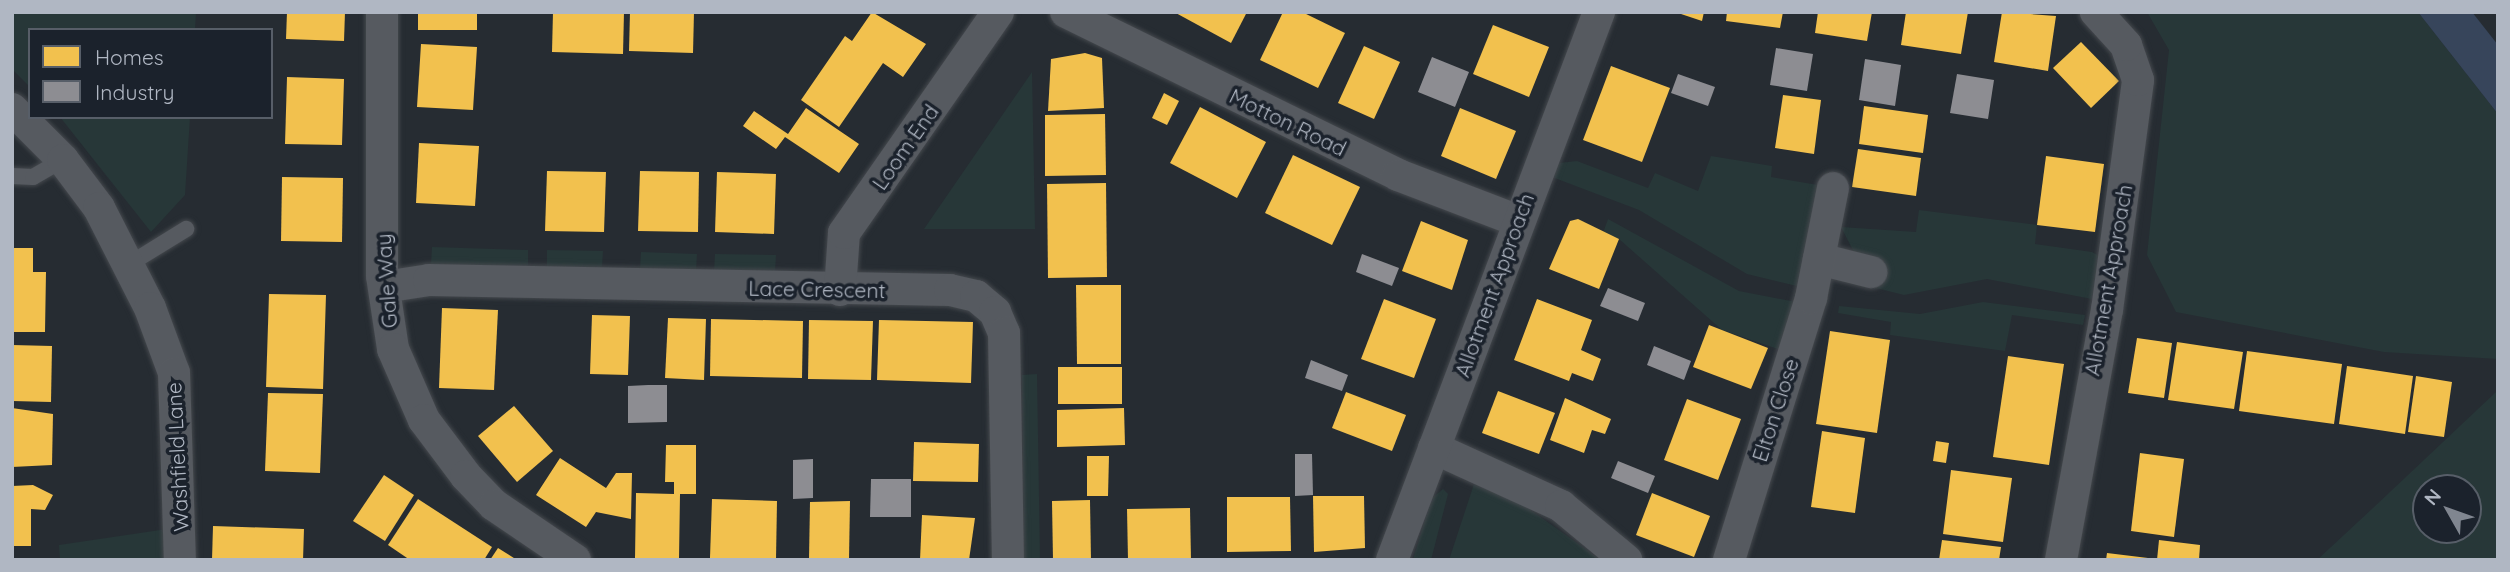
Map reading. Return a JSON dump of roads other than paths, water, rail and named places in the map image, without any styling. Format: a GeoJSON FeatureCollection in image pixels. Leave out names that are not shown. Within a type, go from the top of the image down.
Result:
{"type":"FeatureCollection","features":[{"type":"Feature","properties":{"kind":"street","name":"Gale Way"},"geometry":{"type":"LineString","coordinates":[[382,12],[384,287],[393,349],[424,420],[495,505],[575,560]]}},
{"type":"Feature","properties":{"kind":"street","name":"Loom End"},"geometry":{"type":"LineString","coordinates":[[840,290],[845,233],[998,12]]}},
{"type":"Feature","properties":{"kind":"street","name":"Motton Road"},"geometry":{"type":"LineString","coordinates":[[1066,12],[1398,175],[1516,220]]}},
{"type":"Feature","properties":{"kind":"street","name":"Allotment Approach"},"geometry":{"type":"LineString","coordinates":[[1392,560],[1516,220],[1599,12]]}},
{"type":"Feature","properties":{"kind":"street","name":"Allotment Approach"},"geometry":{"type":"LineString","coordinates":[[2061,560],[2107,310],[2138,80],[2126,45],[2096,12]]}},
{"type":"Feature","properties":{"kind":"street","name":"Washfield Lane"},"geometry":{"type":"LineString","coordinates":[[12,109],[63,160],[131,263],[174,373],[180,560]]}},
{"type":"Feature","properties":{"kind":"street","name":"Elton Close"},"geometry":{"type":"LineString","coordinates":[[1729,560],[1819,259],[1833,188]]}},
{"type":"Feature","properties":{"kind":"street"},"geometry":{"type":"LineString","coordinates":[[1819,259],[1871,272]]}},
{"type":"Feature","properties":{"kind":"street","name":"Lace Crescent"},"geometry":{"type":"LineString","coordinates":[[384,287],[429,281],[950,290],[976,296],[995,312],[1004,333],[1008,560]]}},
{"type":"Feature","properties":{"kind":"street"},"geometry":{"type":"LineString","coordinates":[[1434,448],[1561,506],[1626,560]]}},
{"type":"Feature","properties":{"kind":"lane"},"geometry":{"type":"LineString","coordinates":[[12,176],[33,177],[63,160]]}},
{"type":"Feature","properties":{"kind":"lane"},"geometry":{"type":"LineString","coordinates":[[131,263],[186,229]]}},
{"type":"Feature","properties":{"kind":"water"},"geometry":{"type":"Polygon","coordinates":[[[2418,12],[2472,12],[2498,45],[2498,114],[2418,12]]]}}]}
